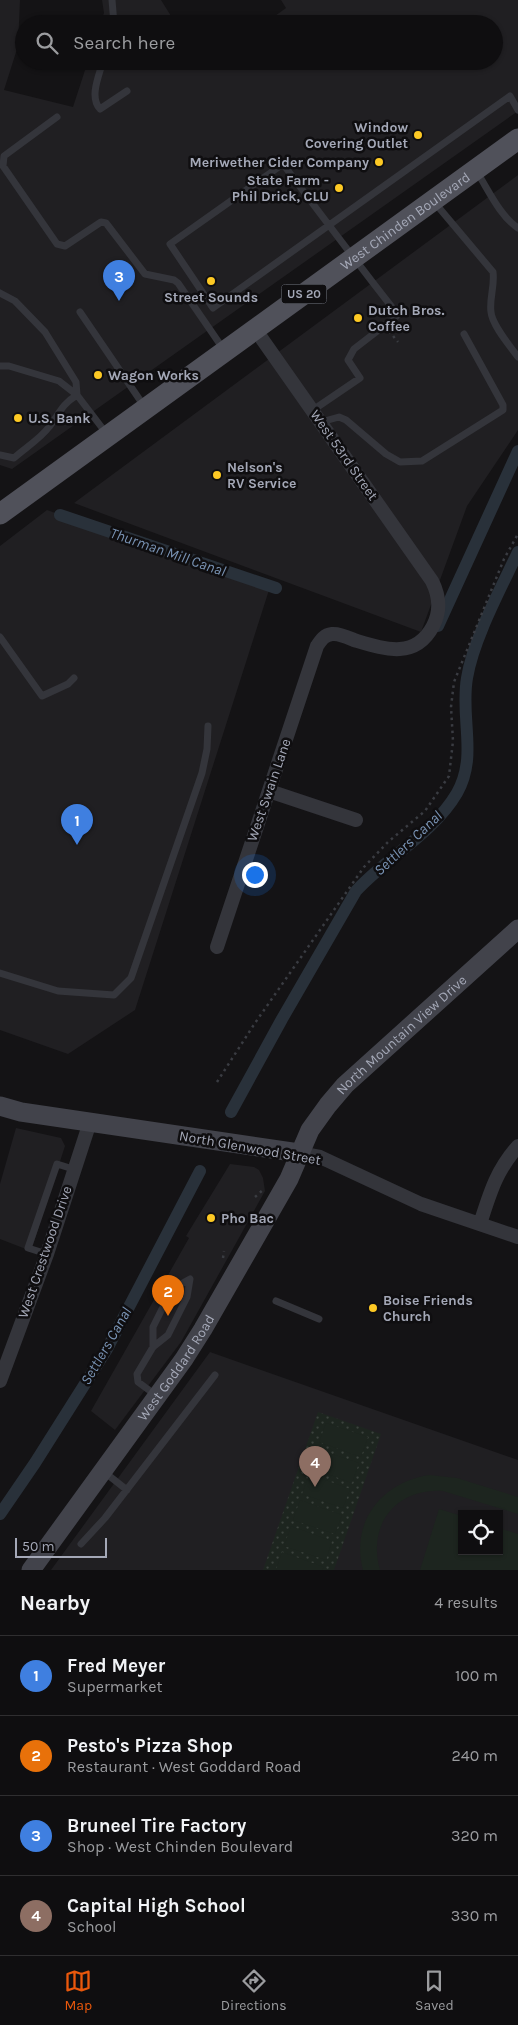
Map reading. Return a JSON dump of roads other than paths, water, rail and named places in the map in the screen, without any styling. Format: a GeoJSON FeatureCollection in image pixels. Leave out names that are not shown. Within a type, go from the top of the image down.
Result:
{"type":"FeatureCollection","features":[{"type":"Feature","properties":{"kind":"main road","name":"West Chinden Boulevard"},"geometry":{"type":"LineString","coordinates":[[0,514],[518,139]]}},
{"type":"Feature","properties":{"kind":"main road","name":"North Mountain View Drive"},"geometry":{"type":"LineString","coordinates":[[299,1154],[310,1130],[345,1086],[518,929]]}},
{"type":"Feature","properties":{"kind":"main road","name":"North Glenwood Street"},"geometry":{"type":"LineString","coordinates":[[0,1106],[21,1112],[299,1154]]}},
{"type":"Feature","properties":{"kind":"main road","name":"West Goddard Road"},"geometry":{"type":"LineString","coordinates":[[30,1570],[157,1397],[203,1329],[289,1179],[299,1154]]}},
{"type":"Feature","properties":{"kind":"street","name":"West 53rd Street"},"geometry":{"type":"LineString","coordinates":[[255,329],[432,581],[439,600],[438,614],[428,634],[411,647],[390,650],[339,635],[327,635]]}},
{"type":"Feature","properties":{"kind":"street","name":"West Swain Lane"},"geometry":{"type":"LineString","coordinates":[[216,947],[318,646],[327,635]]}},
{"type":"Feature","properties":{"kind":"street"},"geometry":{"type":"LineString","coordinates":[[269,790],[356,820]]}},
{"type":"Feature","properties":{"kind":"street","name":"West Crestwood Drive"},"geometry":{"type":"LineString","coordinates":[[0,1381],[47,1254],[73,1169],[90,1122]]}},
{"type":"Feature","properties":{"kind":"street"},"geometry":{"type":"LineString","coordinates":[[480,1224],[502,1165],[518,1146]]}},
{"type":"Feature","properties":{"kind":"street","name":"North Glenwood Street"},"geometry":{"type":"LineString","coordinates":[[299,1154],[320,1157],[421,1204],[518,1238]]}},
{"type":"Feature","properties":{"kind":"lane"},"geometry":{"type":"LineString","coordinates":[[112,0],[113,15]]}},
{"type":"Feature","properties":{"kind":"lane"},"geometry":{"type":"LineString","coordinates":[[101,70],[94,97],[100,109],[127,91]]}},
{"type":"Feature","properties":{"kind":"lane"},"geometry":{"type":"LineString","coordinates":[[313,410],[360,378],[348,360],[354,349],[398,315],[328,224],[283,164],[170,244],[213,308],[328,224],[510,96],[518,110]]}},
{"type":"Feature","properties":{"kind":"lane"},"geometry":{"type":"LineString","coordinates":[[57,116],[4,156],[2,166],[57,244],[65,246],[101,222],[106,223],[145,274],[174,280],[178,283],[225,350]]}},
{"type":"Feature","properties":{"kind":"lane"},"geometry":{"type":"LineString","coordinates":[[476,170],[502,211],[512,224],[518,228]]}},
{"type":"Feature","properties":{"kind":"lane"},"geometry":{"type":"LineString","coordinates":[[433,200],[493,272],[494,281],[490,312],[492,320],[518,357]]}},
{"type":"Feature","properties":{"kind":"lane"},"geometry":{"type":"LineString","coordinates":[[0,293],[14,301],[45,332],[76,382],[77,395]]}},
{"type":"Feature","properties":{"kind":"lane"},"geometry":{"type":"LineString","coordinates":[[80,312],[146,408]]}},
{"type":"Feature","properties":{"kind":"lane"},"geometry":{"type":"LineString","coordinates":[[321,422],[339,417],[346,420],[386,454],[400,462],[422,461],[504,410],[464,334]]}},
{"type":"Feature","properties":{"kind":"lane"},"geometry":{"type":"LineString","coordinates":[[0,366],[8,366],[59,382],[77,395],[108,435]]}},
{"type":"Feature","properties":{"kind":"lane"},"geometry":{"type":"LineString","coordinates":[[0,455],[14,458],[49,428],[66,402],[77,395]]}},
{"type":"Feature","properties":{"kind":"lane"},"geometry":{"type":"LineString","coordinates":[[0,637],[42,696],[68,684],[74,678]]}},
{"type":"Feature","properties":{"kind":"lane"},"geometry":{"type":"LineString","coordinates":[[0,973],[58,991],[114,995],[131,978],[202,773],[207,749],[208,726]]}},
{"type":"Feature","properties":{"kind":"lane"},"geometry":{"type":"LineString","coordinates":[[47,1254],[28,1248],[57,1164],[73,1169]]}},
{"type":"Feature","properties":{"kind":"lane"},"geometry":{"type":"LineString","coordinates":[[153,1347],[153,1327],[172,1289],[190,1279],[187,1297],[168,1335],[153,1347],[137,1374],[140,1384],[157,1397]]}},
{"type":"Feature","properties":{"kind":"lane"},"geometry":{"type":"LineString","coordinates":[[276,1301],[318,1319]]}},
{"type":"Feature","properties":{"kind":"lane"},"geometry":{"type":"LineString","coordinates":[[81,1544],[127,1490],[215,1375]]}},
{"type":"Feature","properties":{"kind":"lane"},"geometry":{"type":"LineString","coordinates":[[103,1471],[127,1490]]}},
{"type":"Feature","properties":{"kind":"waterway","name":"Thurman Mill Canal"},"geometry":{"type":"LineString","coordinates":[[438,626],[518,451]]}},
{"type":"Feature","properties":{"kind":"waterway","name":"Thurman Mill Canal"},"geometry":{"type":"LineString","coordinates":[[60,515],[276,588]]}},
{"type":"Feature","properties":{"kind":"waterway","name":"Settlers Canal"},"geometry":{"type":"LineString","coordinates":[[231,1112],[356,891],[381,867],[423,833],[447,808],[457,793],[463,779],[468,751],[465,693],[470,663],[488,614],[518,552]]}},
{"type":"Feature","properties":{"kind":"waterway","name":"Settlers Canal"},"geometry":{"type":"LineString","coordinates":[[0,1514],[35,1463],[107,1349],[200,1171]]}},
{"type":"Feature","properties":{"kind":"place","name":"Window Covering Outlet"},"geometry":{"type":"Point","coordinates":[418,135]}},
{"type":"Feature","properties":{"kind":"place","name":"Meriwether Cider Company"},"geometry":{"type":"Point","coordinates":[379,162]}},
{"type":"Feature","properties":{"kind":"place","name":"State Farm - Phil Drick, CLU"},"geometry":{"type":"Point","coordinates":[339,188]}},
{"type":"Feature","properties":{"kind":"place","name":"Street Sounds"},"geometry":{"type":"Point","coordinates":[211,281]}},
{"type":"Feature","properties":{"kind":"place","name":"Bruneel Tire Factory"},"geometry":{"type":"Point","coordinates":[119,301]}},
{"type":"Feature","properties":{"kind":"place","name":"Dutch Bros. Coffee"},"geometry":{"type":"Point","coordinates":[358,318]}},
{"type":"Feature","properties":{"kind":"place","name":"Wagon Works"},"geometry":{"type":"Point","coordinates":[98,375]}},
{"type":"Feature","properties":{"kind":"place","name":"U.S. Bank"},"geometry":{"type":"Point","coordinates":[18,418]}},
{"type":"Feature","properties":{"kind":"place","name":"Nelson's RV Service"},"geometry":{"type":"Point","coordinates":[217,475]}},
{"type":"Feature","properties":{"kind":"place","name":"Fred Meyer"},"geometry":{"type":"Point","coordinates":[77,845]}},
{"type":"Feature","properties":{"kind":"place","name":"Pho Bac"},"geometry":{"type":"Point","coordinates":[211,1218]}},
{"type":"Feature","properties":{"kind":"place","name":"Boise Friends Church"},"geometry":{"type":"Point","coordinates":[373,1308]}},
{"type":"Feature","properties":{"kind":"place","name":"Pesto's Pizza Shop"},"geometry":{"type":"Point","coordinates":[168,1316]}},
{"type":"Feature","properties":{"kind":"place","name":"Capital High School"},"geometry":{"type":"Point","coordinates":[315,1487]}}]}
